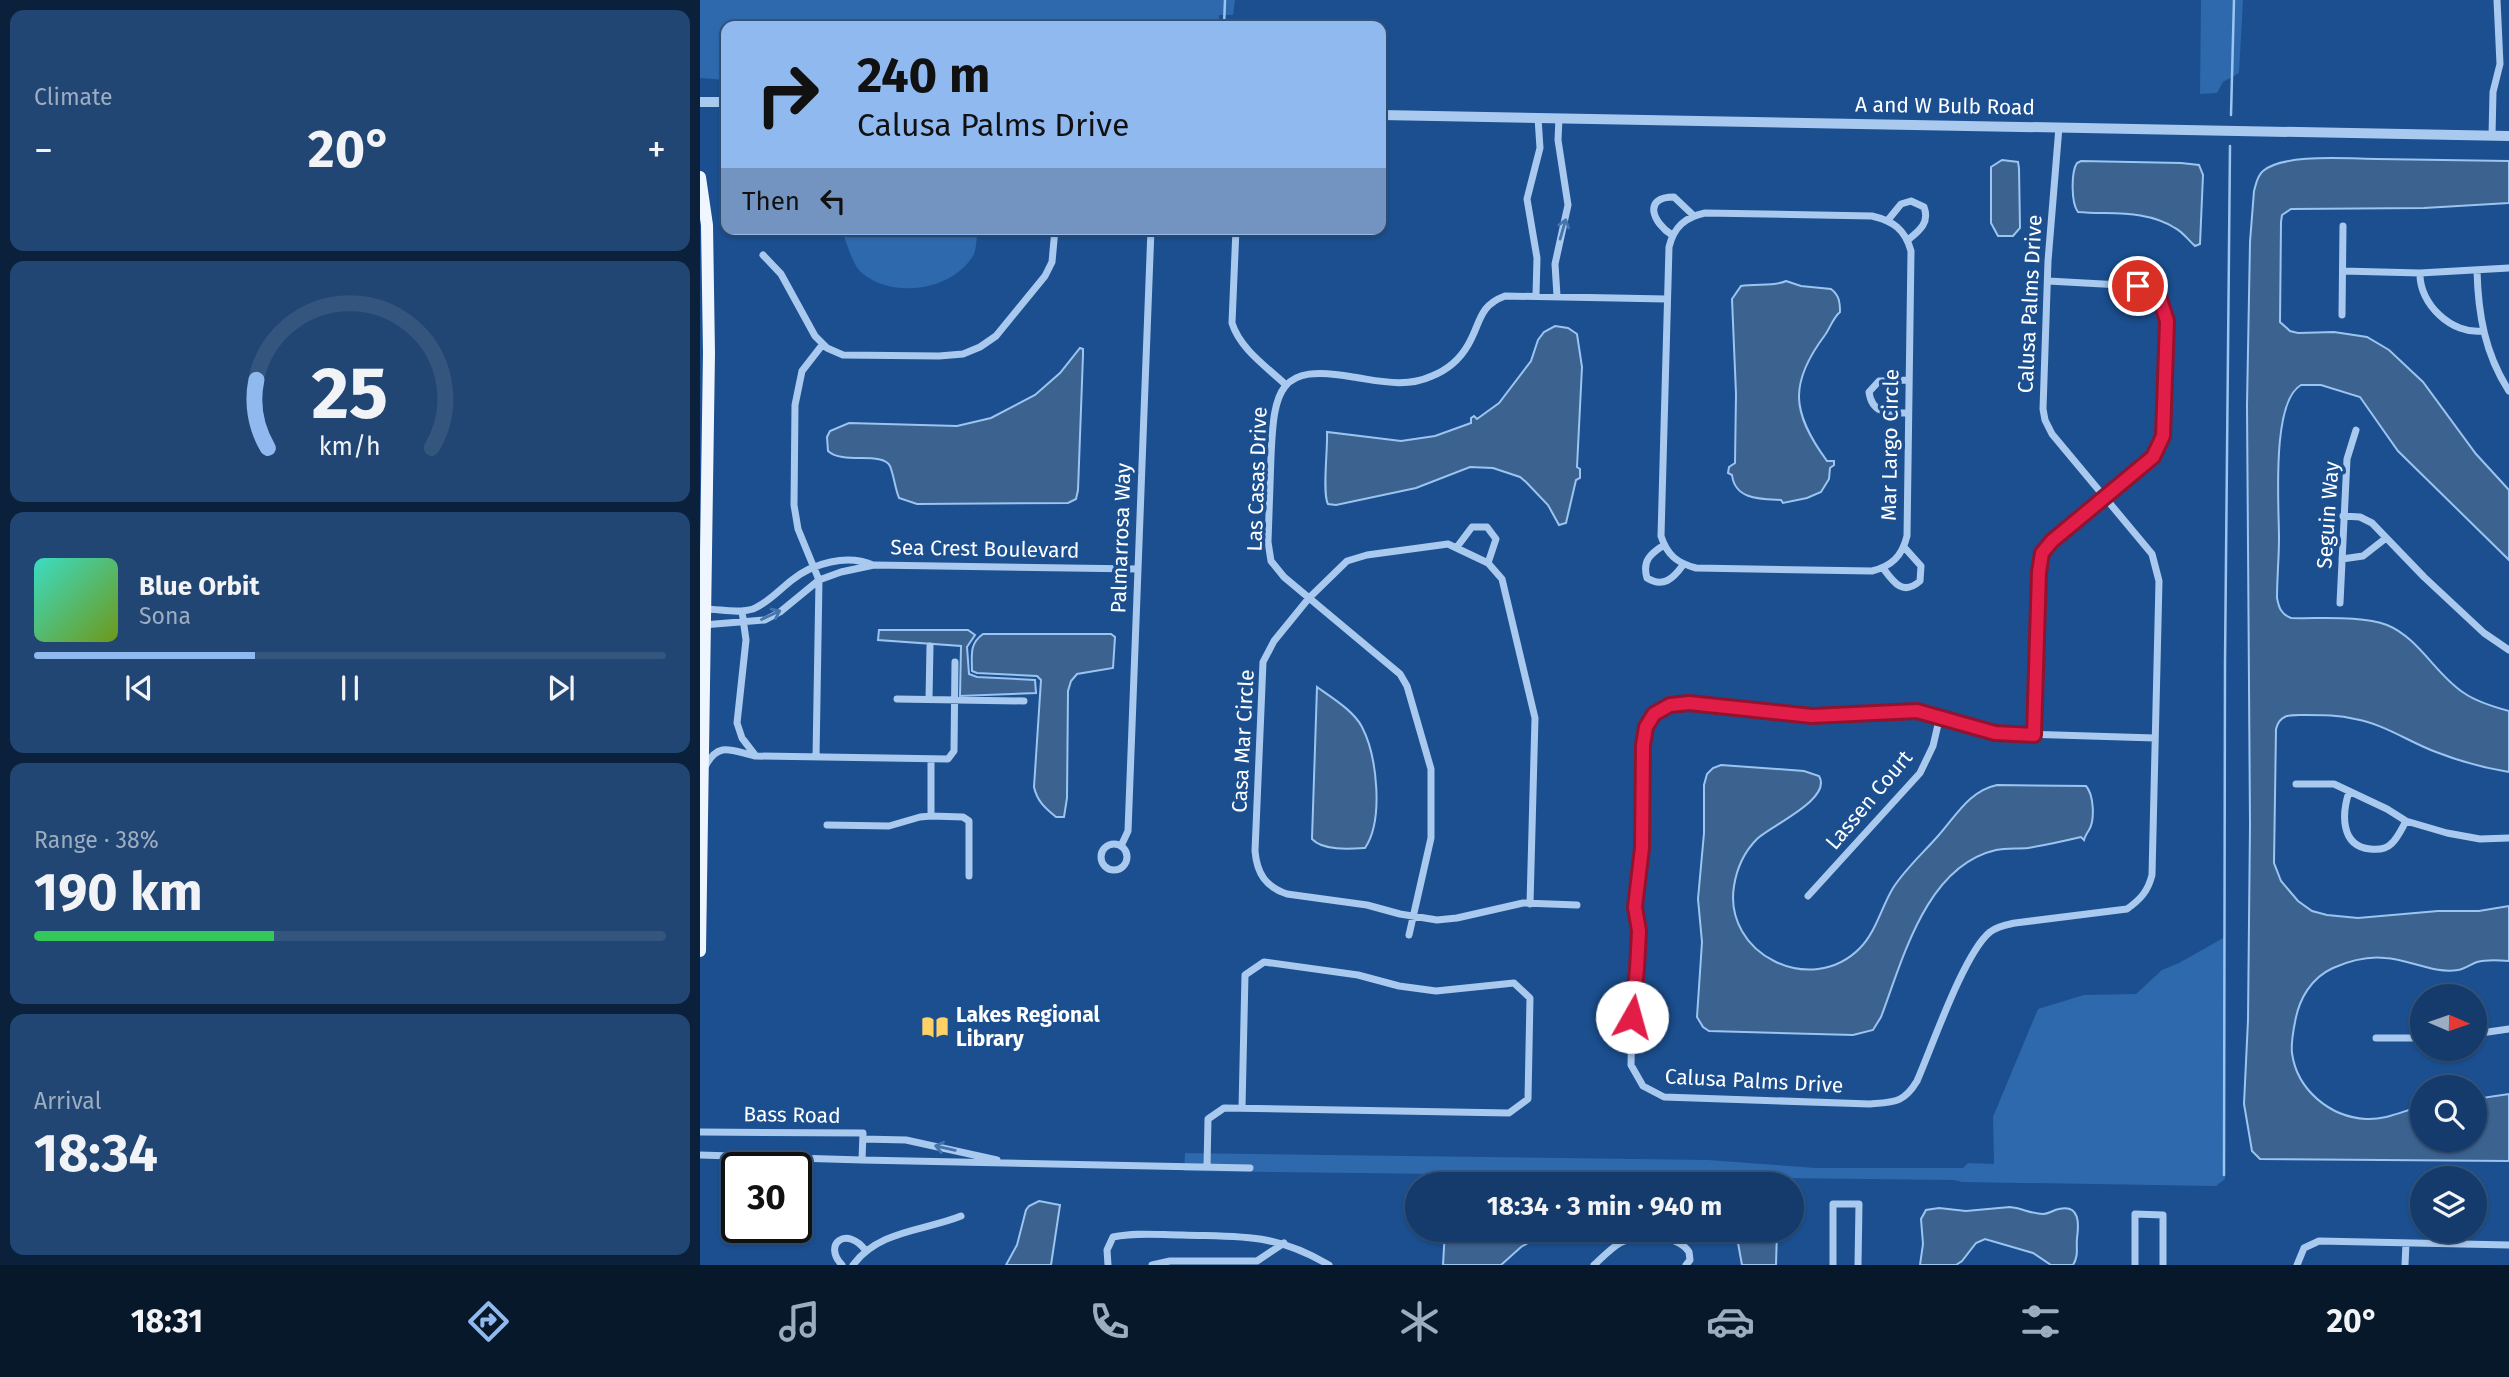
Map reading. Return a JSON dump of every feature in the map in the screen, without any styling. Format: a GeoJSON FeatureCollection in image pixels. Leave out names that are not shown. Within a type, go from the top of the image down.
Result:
{"type":"FeatureCollection","features":[{"type":"Feature","properties":{"kind":"main road"},"geometry":{"type":"LineString","coordinates":[[700,177],[709,248],[709,412],[702,609],[700,951]]}},
{"type":"Feature","properties":{"kind":"street"},"geometry":{"type":"LineString","coordinates":[[2492,135],[2493,92],[2500,65],[2497,0]]}},
{"type":"Feature","properties":{"kind":"street"},"geometry":{"type":"LineString","coordinates":[[700,102],[721,102]]}},
{"type":"Feature","properties":{"kind":"street","name":"A and W Bulb Road"},"geometry":{"type":"LineString","coordinates":[[1386,115],[2509,136]]}},
{"type":"Feature","properties":{"kind":"street"},"geometry":{"type":"LineString","coordinates":[[1536,295],[1537,258],[1527,199],[1541,148],[1538,118]]}},
{"type":"Feature","properties":{"kind":"street"},"geometry":{"type":"LineString","coordinates":[[1557,296],[1555,264],[1569,205],[1558,140],[1559,118]]}},
{"type":"Feature","properties":{"kind":"street","name":"Calusa Palms Drive"},"geometry":{"type":"LineString","coordinates":[[2059,127],[2048,281],[2043,409],[2052,434],[2152,554],[2156,564],[2159,582],[2155,738],[2151,875],[2148,890],[2127,909],[2015,923],[1999,926],[1989,933],[1979,943],[1968,963],[1909,1096],[1893,1102],[1870,1104],[1664,1097],[1643,1086],[1631,1066],[1639,931],[1635,907],[1642,848],[1643,745],[1646,727],[1654,714],[1670,705],[1689,703],[1812,716],[1917,711],[1995,733],[2155,738]]}},
{"type":"Feature","properties":{"kind":"street"},"geometry":{"type":"LineString","coordinates":[[1672,235],[1656,222],[1653,212],[1656,203],[1664,197],[1674,197],[1693,215]]}},
{"type":"Feature","properties":{"kind":"street"},"geometry":{"type":"LineString","coordinates":[[1888,220],[1902,204],[1911,201],[1924,207],[1926,213],[1925,223],[1908,240],[1896,225],[1888,220],[1872,216],[1844,215],[1705,213],[1693,215],[1683,221],[1672,235],[1668,247],[1666,299],[1661,536],[1675,560],[1696,568],[1872,571],[1883,568],[1894,583],[1903,588],[1913,588],[1920,581],[1921,566],[1904,547]]}},
{"type":"Feature","properties":{"kind":"street"},"geometry":{"type":"LineString","coordinates":[[2342,316],[2343,226]]}},
{"type":"Feature","properties":{"kind":"street"},"geometry":{"type":"LineString","coordinates":[[763,255],[781,274],[815,336],[823,344],[843,355],[939,356],[962,354],[980,347],[996,335],[1045,276],[1052,262],[1054,235]]}},
{"type":"Feature","properties":{"kind":"street","name":"Palmarrosa Way"},"geometry":{"type":"LineString","coordinates":[[1121,846],[1128,831],[1151,235]]}},
{"type":"Feature","properties":{"kind":"street"},"geometry":{"type":"LineString","coordinates":[[1236,235],[1235,334],[1253,355],[1286,385]]}},
{"type":"Feature","properties":{"kind":"street","name":"Mar Largo Circle"},"geometry":{"type":"LineString","coordinates":[[1883,568],[1892,563],[1904,547],[1907,536],[1908,240]]}},
{"type":"Feature","properties":{"kind":"street"},"geometry":{"type":"LineString","coordinates":[[2343,271],[2420,273],[2509,268]]}},
{"type":"Feature","properties":{"kind":"street"},"geometry":{"type":"LineString","coordinates":[[2477,270],[2483,331],[2495,365],[2509,391]]}},
{"type":"Feature","properties":{"kind":"street"},"geometry":{"type":"LineString","coordinates":[[2420,273],[2422,291],[2441,315],[2461,330],[2483,331]]}},
{"type":"Feature","properties":{"kind":"street"},"geometry":{"type":"LineString","coordinates":[[2034,735],[2039,572],[2042,553],[2052,541],[2153,457],[2163,436],[2167,321],[2160,299],[2138,286],[2048,281]]}},
{"type":"Feature","properties":{"kind":"street","name":"Las Casas Drive"},"geometry":{"type":"LineString","coordinates":[[1409,935],[1431,838],[1431,769],[1407,686],[1395,669],[1277,569],[1269,552],[1273,418],[1278,396],[1286,385],[1298,377],[1318,371],[1392,383],[1413,383],[1425,379],[1442,371],[1458,358],[1469,343],[1481,315],[1496,299],[1515,294],[1666,299]]}},
{"type":"Feature","properties":{"kind":"street"},"geometry":{"type":"LineString","coordinates":[[816,757],[819,580],[798,529],[794,505],[795,405],[802,371],[823,344]]}},
{"type":"Feature","properties":{"kind":"street"},"geometry":{"type":"LineString","coordinates":[[1909,380],[1879,381],[1869,392],[1872,406],[1877,410],[1909,412]]}},
{"type":"Feature","properties":{"kind":"street","name":"Seguin Way"},"geometry":{"type":"LineString","coordinates":[[2340,603],[2347,459],[2356,430]]}},
{"type":"Feature","properties":{"kind":"street"},"geometry":{"type":"LineString","coordinates":[[2343,516],[2360,517],[2372,523],[2424,578],[2484,633],[2509,650]]}},
{"type":"Feature","properties":{"kind":"street"},"geometry":{"type":"LineString","coordinates":[[1457,547],[1472,527],[1486,527],[1496,539],[1488,563]]}},
{"type":"Feature","properties":{"kind":"street"},"geometry":{"type":"LineString","coordinates":[[2342,559],[2362,556],[2386,538]]}},
{"type":"Feature","properties":{"kind":"street","name":"Casa Mar Circle"},"geometry":{"type":"LineString","coordinates":[[1530,904],[1535,718],[1506,589],[1496,570],[1457,547],[1437,544],[1347,561],[1309,598],[1269,648],[1263,662],[1255,851],[1258,870],[1269,886],[1287,894],[1367,905],[1413,917],[1445,920],[1506,906],[1577,905]]}},
{"type":"Feature","properties":{"kind":"street"},"geometry":{"type":"LineString","coordinates":[[1664,545],[1647,558],[1644,567],[1647,578],[1656,583],[1666,583],[1683,565]]}},
{"type":"Feature","properties":{"kind":"street","name":"Sea Crest Boulevard"},"geometry":{"type":"LineString","coordinates":[[702,609],[753,609],[794,578],[813,568],[840,561],[874,565],[1138,569]]}},
{"type":"Feature","properties":{"kind":"street","name":"Sea Crest Boulevard"},"geometry":{"type":"LineString","coordinates":[[702,625],[765,620],[780,612],[819,580],[874,565]]}},
{"type":"Feature","properties":{"kind":"street"},"geometry":{"type":"LineString","coordinates":[[742,611],[745,623],[743,679],[737,723],[742,738],[755,756]]}},
{"type":"Feature","properties":{"kind":"street"},"geometry":{"type":"LineString","coordinates":[[929,699],[930,646]]}},
{"type":"Feature","properties":{"kind":"street"},"geometry":{"type":"LineString","coordinates":[[702,772],[712,754],[729,749],[755,756],[931,759],[951,757],[954,751],[955,662]]}},
{"type":"Feature","properties":{"kind":"street"},"geometry":{"type":"LineString","coordinates":[[897,699],[1024,701]]}},
{"type":"Feature","properties":{"kind":"street","name":"Lassen Court"},"geometry":{"type":"LineString","coordinates":[[1808,897],[1920,773],[1933,746],[1940,716]]}},
{"type":"Feature","properties":{"kind":"street"},"geometry":{"type":"LineString","coordinates":[[931,759],[931,816]]}},
{"type":"Feature","properties":{"kind":"street"},"geometry":{"type":"LineString","coordinates":[[2296,784],[2329,783],[2387,809],[2406,821],[2466,837],[2509,838]]}},
{"type":"Feature","properties":{"kind":"street"},"geometry":{"type":"LineString","coordinates":[[2349,792],[2344,808],[2345,826],[2352,841],[2366,849],[2380,849],[2391,844],[2406,821]]}},
{"type":"Feature","properties":{"kind":"street"},"geometry":{"type":"LineString","coordinates":[[827,825],[889,827],[920,817],[963,817],[969,821],[969,876]]}},
{"type":"Feature","properties":{"kind":"street"},"geometry":{"type":"LineString","coordinates":[[1207,1167],[1208,1119],[1224,1108],[1509,1113],[1528,1099],[1530,998],[1514,983],[1436,992],[1358,975],[1264,962],[1245,975],[1242,1108]]}},
{"type":"Feature","properties":{"kind":"street"},"geometry":{"type":"LineString","coordinates":[[2487,1032],[2509,1029]]}},
{"type":"Feature","properties":{"kind":"street"},"geometry":{"type":"LineString","coordinates":[[2376,1038],[2410,1038]]}},
{"type":"Feature","properties":{"kind":"street","name":"Bass Road"},"geometry":{"type":"LineString","coordinates":[[700,1132],[863,1133],[862,1160],[700,1155]]}},
{"type":"Feature","properties":{"kind":"street"},"geometry":{"type":"LineString","coordinates":[[863,1139],[906,1140],[1011,1164]]}},
{"type":"Feature","properties":{"kind":"street"},"geometry":{"type":"LineString","coordinates":[[862,1160],[1250,1168]]}},
{"type":"Feature","properties":{"kind":"street"},"geometry":{"type":"LineString","coordinates":[[1833,1265],[1833,1204],[1859,1204],[1858,1265]]}},
{"type":"Feature","properties":{"kind":"street"},"geometry":{"type":"LineString","coordinates":[[2135,1265],[2135,1214],[2163,1215],[2162,1265]]}},
{"type":"Feature","properties":{"kind":"street"},"geometry":{"type":"LineString","coordinates":[[853,1265],[866,1251],[897,1234],[961,1216]]}},
{"type":"Feature","properties":{"kind":"street"},"geometry":{"type":"LineString","coordinates":[[1108,1265],[1107,1250],[1113,1237],[1129,1233],[1224,1235],[1284,1243],[1329,1265]]}},
{"type":"Feature","properties":{"kind":"street"},"geometry":{"type":"LineString","coordinates":[[842,1265],[835,1254],[838,1241],[849,1237],[856,1239],[866,1251]]}},
{"type":"Feature","properties":{"kind":"street"},"geometry":{"type":"LineString","coordinates":[[1594,1265],[1620,1243],[1635,1238],[1671,1239],[1681,1243],[1689,1252],[1690,1260],[1686,1265]]}},
{"type":"Feature","properties":{"kind":"street"},"geometry":{"type":"LineString","coordinates":[[2297,1265],[2304,1248],[2319,1241],[2509,1245]]}},
{"type":"Feature","properties":{"kind":"street"},"geometry":{"type":"LineString","coordinates":[[1152,1265],[1170,1261],[1257,1261],[1284,1243]]}},
{"type":"Feature","properties":{"kind":"street"},"geometry":{"type":"LineString","coordinates":[[2405,1265],[2406,1243]]}},
{"type":"Feature","properties":{"kind":"shaded area"},"geometry":{"type":"Polygon","coordinates":[[[700,0],[1235,0],[1233,15],[1219,15],[1219,21],[721,21],[721,80],[700,78],[700,0]]]}},
{"type":"Feature","properties":{"kind":"shaded area"},"geometry":{"type":"Polygon","coordinates":[[[2201,0],[2243,0],[2239,73],[2223,82],[2217,93],[2200,94],[2201,0]]]}},
{"type":"Feature","properties":{"kind":"shaded area"},"geometry":{"type":"Polygon","coordinates":[[[2318,158],[2509,161],[2509,203],[2424,208],[2291,209],[2282,215],[2280,322],[2290,331],[2298,333],[2334,332],[2367,337],[2389,350],[2423,382],[2476,454],[2509,490],[2509,560],[2398,451],[2360,397],[2321,385],[2301,385],[2291,395],[2281,432],[2277,598],[2283,613],[2291,618],[2353,619],[2387,625],[2409,639],[2464,693],[2480,702],[2509,711],[2509,772],[2445,755],[2366,721],[2331,716],[2287,716],[2280,720],[2276,729],[2274,863],[2281,881],[2298,901],[2312,911],[2327,915],[2358,918],[2438,911],[2479,911],[2509,906],[2509,961],[2481,961],[2449,971],[2394,959],[2372,958],[2333,968],[2318,977],[2303,997],[2295,1022],[2292,1053],[2295,1066],[2308,1090],[2328,1107],[2340,1113],[2373,1119],[2410,1110],[2410,1152],[2487,1152],[2487,1097],[2509,1094],[2509,1161],[2260,1159],[2252,1151],[2244,1104],[2248,1020],[2250,824],[2247,405],[2250,242],[2254,191],[2263,171],[2273,165],[2318,158]]]}},
{"type":"Feature","properties":{"kind":"shaded area"},"geometry":{"type":"Polygon","coordinates":[[[2002,160],[2018,162],[2019,168],[2020,228],[2013,236],[1998,236],[1991,223],[1991,167],[2002,160]]]}},
{"type":"Feature","properties":{"kind":"shaded area"},"geometry":{"type":"Polygon","coordinates":[[[2081,161],[2199,165],[2203,175],[2200,244],[2195,246],[2178,230],[2152,218],[2078,212],[2074,202],[2073,180],[2075,167],[2081,161]]]}},
{"type":"Feature","properties":{"kind":"shaded area"},"geometry":{"type":"Polygon","coordinates":[[[843,235],[977,235],[973,256],[963,268],[936,284],[921,287],[889,286],[875,281],[858,269],[843,235]]]}},
{"type":"Feature","properties":{"kind":"shaded area"},"geometry":{"type":"Polygon","coordinates":[[[1786,281],[1801,286],[1831,289],[1838,299],[1840,312],[1805,368],[1799,398],[1806,427],[1827,461],[1834,461],[1834,465],[1830,468],[1829,479],[1821,492],[1783,503],[1781,500],[1744,494],[1728,473],[1729,467],[1735,463],[1736,394],[1732,299],[1741,286],[1786,281]]]}},
{"type":"Feature","properties":{"kind":"shaded area"},"geometry":{"type":"Polygon","coordinates":[[[1555,326],[1568,328],[1577,334],[1582,367],[1577,467],[1580,469],[1580,478],[1576,480],[1566,523],[1559,525],[1548,505],[1520,477],[1493,468],[1470,467],[1416,488],[1336,505],[1328,504],[1325,481],[1327,432],[1401,441],[1435,436],[1471,423],[1471,418],[1474,416],[1477,419],[1499,403],[1531,361],[1538,340],[1544,332],[1555,326]]]}},
{"type":"Feature","properties":{"kind":"shaded area"},"geometry":{"type":"Polygon","coordinates":[[[1080,348],[1083,349],[1083,355],[1078,490],[1076,499],[1068,503],[917,504],[899,498],[890,466],[886,462],[871,458],[843,457],[828,451],[827,437],[830,431],[849,423],[957,426],[991,418],[1035,395],[1060,373],[1080,348]]]}},
{"type":"Feature","properties":{"kind":"shaded area"},"geometry":{"type":"Polygon","coordinates":[[[879,630],[968,630],[975,635],[967,647],[969,674],[977,677],[1035,680],[1036,693],[960,696],[961,646],[878,640],[879,630]]]}},
{"type":"Feature","properties":{"kind":"shaded area"},"geometry":{"type":"Polygon","coordinates":[[[983,634],[1111,634],[1115,637],[1113,668],[1077,674],[1068,691],[1067,798],[1064,817],[1056,817],[1045,807],[1034,787],[1041,680],[1037,676],[972,671],[973,646],[983,634]]]}},
{"type":"Feature","properties":{"kind":"shaded area"},"geometry":{"type":"Polygon","coordinates":[[[1317,687],[1354,715],[1367,739],[1375,771],[1376,805],[1375,821],[1365,848],[1323,846],[1312,839],[1317,687]]]}},
{"type":"Feature","properties":{"kind":"shaded area"},"geometry":{"type":"Polygon","coordinates":[[[1721,765],[1804,771],[1819,776],[1821,785],[1809,803],[1757,839],[1748,849],[1739,866],[1734,886],[1734,910],[1742,931],[1756,949],[1774,961],[1796,968],[1818,969],[1840,962],[1860,948],[1870,935],[1893,888],[1903,874],[1964,805],[1987,788],[1997,785],[2086,786],[2092,801],[2092,820],[2084,840],[2081,837],[2028,848],[1996,850],[1972,859],[1952,875],[1920,918],[1881,1017],[1873,1030],[1853,1035],[1709,1031],[1697,1017],[1702,942],[1698,899],[1704,833],[1704,785],[1707,774],[1721,765]]]}},
{"type":"Feature","properties":{"kind":"shaded area"},"geometry":{"type":"Polygon","coordinates":[[[2225,937],[2225,1179],[2216,1186],[1804,1178],[1804,1172],[1405,1174],[1184,1171],[1185,1153],[1708,1160],[1816,1168],[1963,1168],[1968,1163],[1994,1164],[1993,1117],[2038,1009],[2084,995],[2136,994],[2162,970],[2225,937]]]}},
{"type":"Feature","properties":{"kind":"shaded area"},"geometry":{"type":"Polygon","coordinates":[[[1039,1201],[1060,1205],[1051,1265],[1006,1265],[1017,1245],[1026,1210],[1039,1201]]]}},
{"type":"Feature","properties":{"kind":"shaded area"},"geometry":{"type":"Polygon","coordinates":[[[2010,1207],[2039,1214],[2071,1209],[2077,1216],[2078,1227],[2077,1255],[2073,1265],[2051,1265],[2033,1253],[1985,1239],[1976,1243],[1956,1265],[1920,1265],[1923,1244],[1921,1219],[1926,1210],[1939,1208],[1966,1211],[2010,1207]]]}},
{"type":"Feature","properties":{"kind":"shaded area"},"geometry":{"type":"Polygon","coordinates":[[[1444,1242],[1530,1242],[1501,1265],[1443,1265],[1444,1242]]]}},
{"type":"Feature","properties":{"kind":"shaded area"},"geometry":{"type":"Polygon","coordinates":[[[1777,1242],[1776,1265],[1742,1265],[1738,1243],[1777,1242]]]}},
{"type":"Feature","properties":{"kind":"waterway"},"geometry":{"type":"LineString","coordinates":[[1224,21],[1225,0]]}},
{"type":"Feature","properties":{"kind":"waterway"},"geometry":{"type":"LineString","coordinates":[[2231,115],[2234,0]]}},
{"type":"Feature","properties":{"kind":"waterway"},"geometry":{"type":"LineString","coordinates":[[2224,1175],[2230,146]]}},
{"type":"Feature","properties":{"kind":"place","name":"Lakes Regional Library"},"geometry":{"type":"Point","coordinates":[935,1027]}},
{"type":"Feature","properties":{"kind":"route"},"geometry":{"type":"LineString","coordinates":[[1632,1017],[1639,931],[1635,907],[1642,848],[1643,745],[1646,727],[1654,714],[1670,705],[1689,703],[1812,716],[1917,711],[1995,733],[2034,735],[2039,572],[2042,553],[2052,541],[2153,457],[2163,436],[2167,321],[2160,299],[2138,286]]}}]}
